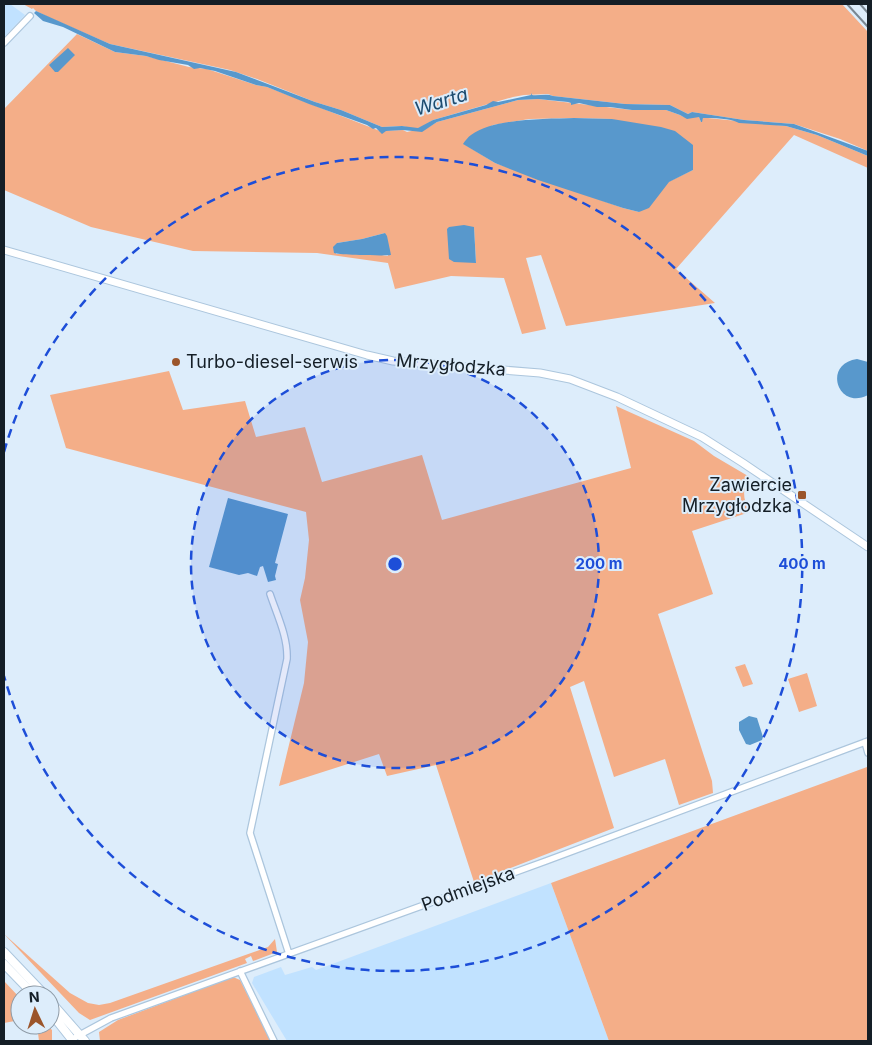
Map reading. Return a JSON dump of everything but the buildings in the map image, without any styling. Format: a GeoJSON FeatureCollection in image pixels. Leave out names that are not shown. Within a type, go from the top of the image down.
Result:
{"type":"FeatureCollection","features":[{"type":"Feature","properties":{"kind":"main road"},"geometry":{"type":"LineString","coordinates":[[4,952],[35,985]]}},
{"type":"Feature","properties":{"kind":"main road"},"geometry":{"type":"LineString","coordinates":[[4,964],[24,985]]}},
{"type":"Feature","properties":{"kind":"main road"},"geometry":{"type":"LineString","coordinates":[[60,1012],[85,1041]]}},
{"type":"Feature","properties":{"kind":"main road"},"geometry":{"type":"LineString","coordinates":[[60,1025],[72,1041]]}},
{"type":"Feature","properties":{"kind":"street"},"geometry":{"type":"LineString","coordinates":[[4,43],[30,16]]}},
{"type":"Feature","properties":{"kind":"street","name":"Mrzygłodzka"},"geometry":{"type":"LineString","coordinates":[[4,250],[393,361],[540,373],[570,379],[617,397],[702,437],[868,546]]}},
{"type":"Feature","properties":{"kind":"street"},"geometry":{"type":"LineString","coordinates":[[270,594],[287,649],[250,833],[289,954]]}},
{"type":"Feature","properties":{"kind":"street"},"geometry":{"type":"LineString","coordinates":[[866,742],[868,753]]}},
{"type":"Feature","properties":{"kind":"street","name":"Podmiejska"},"geometry":{"type":"LineString","coordinates":[[72,1041],[80,1034],[110,1018],[546,861],[866,742]]}},
{"type":"Feature","properties":{"kind":"street"},"geometry":{"type":"LineString","coordinates":[[240,971],[274,1041]]}},
{"type":"Feature","properties":{"kind":"shaded area"},"geometry":{"type":"Polygon","coordinates":[[[4,4],[10,4],[25,15],[4,37],[4,4]]]}},
{"type":"Feature","properties":{"kind":"shaded area"},"geometry":{"type":"Polygon","coordinates":[[[23,4],[842,4],[868,32],[868,151],[840,139],[794,124],[744,120],[692,112],[688,114],[670,105],[625,104],[548,94],[513,97],[433,120],[415,129],[402,126],[382,127],[341,110],[230,70],[110,44],[23,4]]]}},
{"type":"Feature","properties":{"kind":"shaded area"},"geometry":{"type":"Polygon","coordinates":[[[77,34],[115,52],[146,56],[189,67],[207,69],[267,87],[380,131],[403,130],[407,132],[518,100],[538,99],[632,110],[666,110],[684,117],[699,117],[701,122],[703,118],[708,118],[786,126],[817,135],[868,156],[868,168],[794,135],[676,269],[715,303],[566,326],[541,255],[526,258],[546,329],[522,334],[504,278],[451,276],[395,289],[388,263],[317,253],[193,251],[91,227],[4,190],[4,109],[77,34]],[[529,119],[493,125],[464,144],[495,163],[639,212],[668,182],[693,170],[612,119],[529,119]],[[474,227],[454,262],[476,262],[474,227]],[[385,233],[337,243],[336,254],[388,256],[385,233]]]}},
{"type":"Feature","properties":{"kind":"shaded area"},"geometry":{"type":"Polygon","coordinates":[[[169,371],[183,410],[245,401],[256,437],[305,427],[322,482],[422,455],[442,520],[631,468],[616,406],[694,441],[714,456],[748,476],[744,494],[750,512],[692,531],[713,594],[658,614],[712,781],[713,793],[679,805],[665,759],[614,777],[584,681],[570,687],[614,828],[474,882],[436,765],[387,776],[379,754],[279,786],[304,683],[308,642],[300,600],[305,578],[309,540],[306,512],[66,448],[50,395],[169,371]]]}},
{"type":"Feature","properties":{"kind":"shaded area"},"geometry":{"type":"Polygon","coordinates":[[[745,664],[753,684],[743,687],[735,667],[745,664]]]}},
{"type":"Feature","properties":{"kind":"shaded area"},"geometry":{"type":"Polygon","coordinates":[[[807,673],[817,706],[799,712],[788,679],[807,673]]]}},
{"type":"Feature","properties":{"kind":"shaded area"},"geometry":{"type":"Polygon","coordinates":[[[867,767],[868,1041],[609,1041],[551,883],[867,767]]]}},
{"type":"Feature","properties":{"kind":"shaded area"},"geometry":{"type":"Polygon","coordinates":[[[551,883],[609,1041],[287,1041],[252,983],[254,977],[281,967],[285,975],[312,967],[316,970],[551,883]]]}},
{"type":"Feature","properties":{"kind":"shaded area"},"geometry":{"type":"Polygon","coordinates":[[[4,934],[70,993],[88,1003],[99,1005],[110,1003],[268,947],[275,939],[277,952],[253,961],[251,956],[245,959],[247,963],[90,1020],[79,1013],[60,993],[60,985],[52,985],[4,934]]]}},
{"type":"Feature","properties":{"kind":"shaded area"},"geometry":{"type":"Polygon","coordinates":[[[233,977],[240,980],[271,1041],[100,1041],[99,1032],[118,1020],[233,977]]]}},
{"type":"Feature","properties":{"kind":"shaded area"},"geometry":{"type":"Polygon","coordinates":[[[4,981],[10,987],[10,1022],[4,1023],[4,981]]]}},
{"type":"Feature","properties":{"kind":"shaded area"},"geometry":{"type":"Polygon","coordinates":[[[38,1035],[52,1035],[52,1041],[39,1041],[38,1035]]]}},
{"type":"Feature","properties":{"kind":"water"},"geometry":{"type":"Polygon","coordinates":[[[36,11],[110,44],[236,72],[382,127],[402,126],[418,128],[433,120],[486,105],[493,101],[498,102],[531,95],[532,93],[532,95],[548,95],[625,104],[670,105],[688,114],[692,112],[744,120],[794,124],[868,151],[868,156],[817,135],[786,126],[739,123],[717,118],[703,118],[701,122],[699,117],[687,119],[666,110],[632,110],[597,107],[579,103],[571,105],[568,102],[538,99],[518,100],[437,122],[422,132],[403,130],[386,131],[382,134],[376,128],[373,129],[367,125],[267,87],[215,71],[200,68],[194,69],[188,65],[115,52],[63,27],[43,21],[34,13],[36,11]]]}},
{"type":"Feature","properties":{"kind":"water"},"geometry":{"type":"Polygon","coordinates":[[[68,48],[75,55],[58,72],[55,72],[49,65],[68,48]]]}},
{"type":"Feature","properties":{"kind":"water"},"geometry":{"type":"Polygon","coordinates":[[[612,119],[675,131],[693,145],[693,170],[669,182],[649,208],[639,212],[538,180],[495,163],[463,144],[471,135],[493,125],[521,120],[612,119]]]}},
{"type":"Feature","properties":{"kind":"water"},"geometry":{"type":"Polygon","coordinates":[[[464,225],[474,227],[476,263],[454,262],[449,259],[447,229],[464,225]]]}},
{"type":"Feature","properties":{"kind":"water"},"geometry":{"type":"Polygon","coordinates":[[[385,233],[391,255],[334,253],[333,247],[337,243],[385,233]]]}},
{"type":"Feature","properties":{"kind":"water"},"geometry":{"type":"Polygon","coordinates":[[[857,359],[868,362],[868,395],[857,398],[849,397],[842,392],[838,385],[837,377],[840,369],[846,363],[857,359]]]}},
{"type":"Feature","properties":{"kind":"water"},"geometry":{"type":"Polygon","coordinates":[[[228,498],[288,514],[275,563],[278,564],[276,580],[268,582],[263,566],[260,567],[257,576],[248,573],[239,575],[209,567],[228,498]]]}},
{"type":"Feature","properties":{"kind":"water"},"geometry":{"type":"Polygon","coordinates":[[[749,716],[757,718],[763,737],[762,740],[750,745],[746,744],[739,730],[739,722],[749,716]]]}},
{"type":"Feature","properties":{"kind":"railway"},"geometry":{"type":"LineString","coordinates":[[847,4],[868,27]]}},
{"type":"Feature","properties":{"kind":"railway"},"geometry":{"type":"LineString","coordinates":[[860,4],[868,13]]}},
{"type":"Feature","properties":{"kind":"place","name":"Turbo-diesel-serwis"},"geometry":{"type":"Point","coordinates":[176,362]}},
{"type":"Feature","properties":{"kind":"place","name":"Zawiercie Mrzygłodzka"},"geometry":{"type":"Point","coordinates":[802,495]}},
{"type":"Feature","properties":{"kind":"water label","name":"Warta"},"geometry":{"type":"Point","coordinates":[441,101]}}]}
